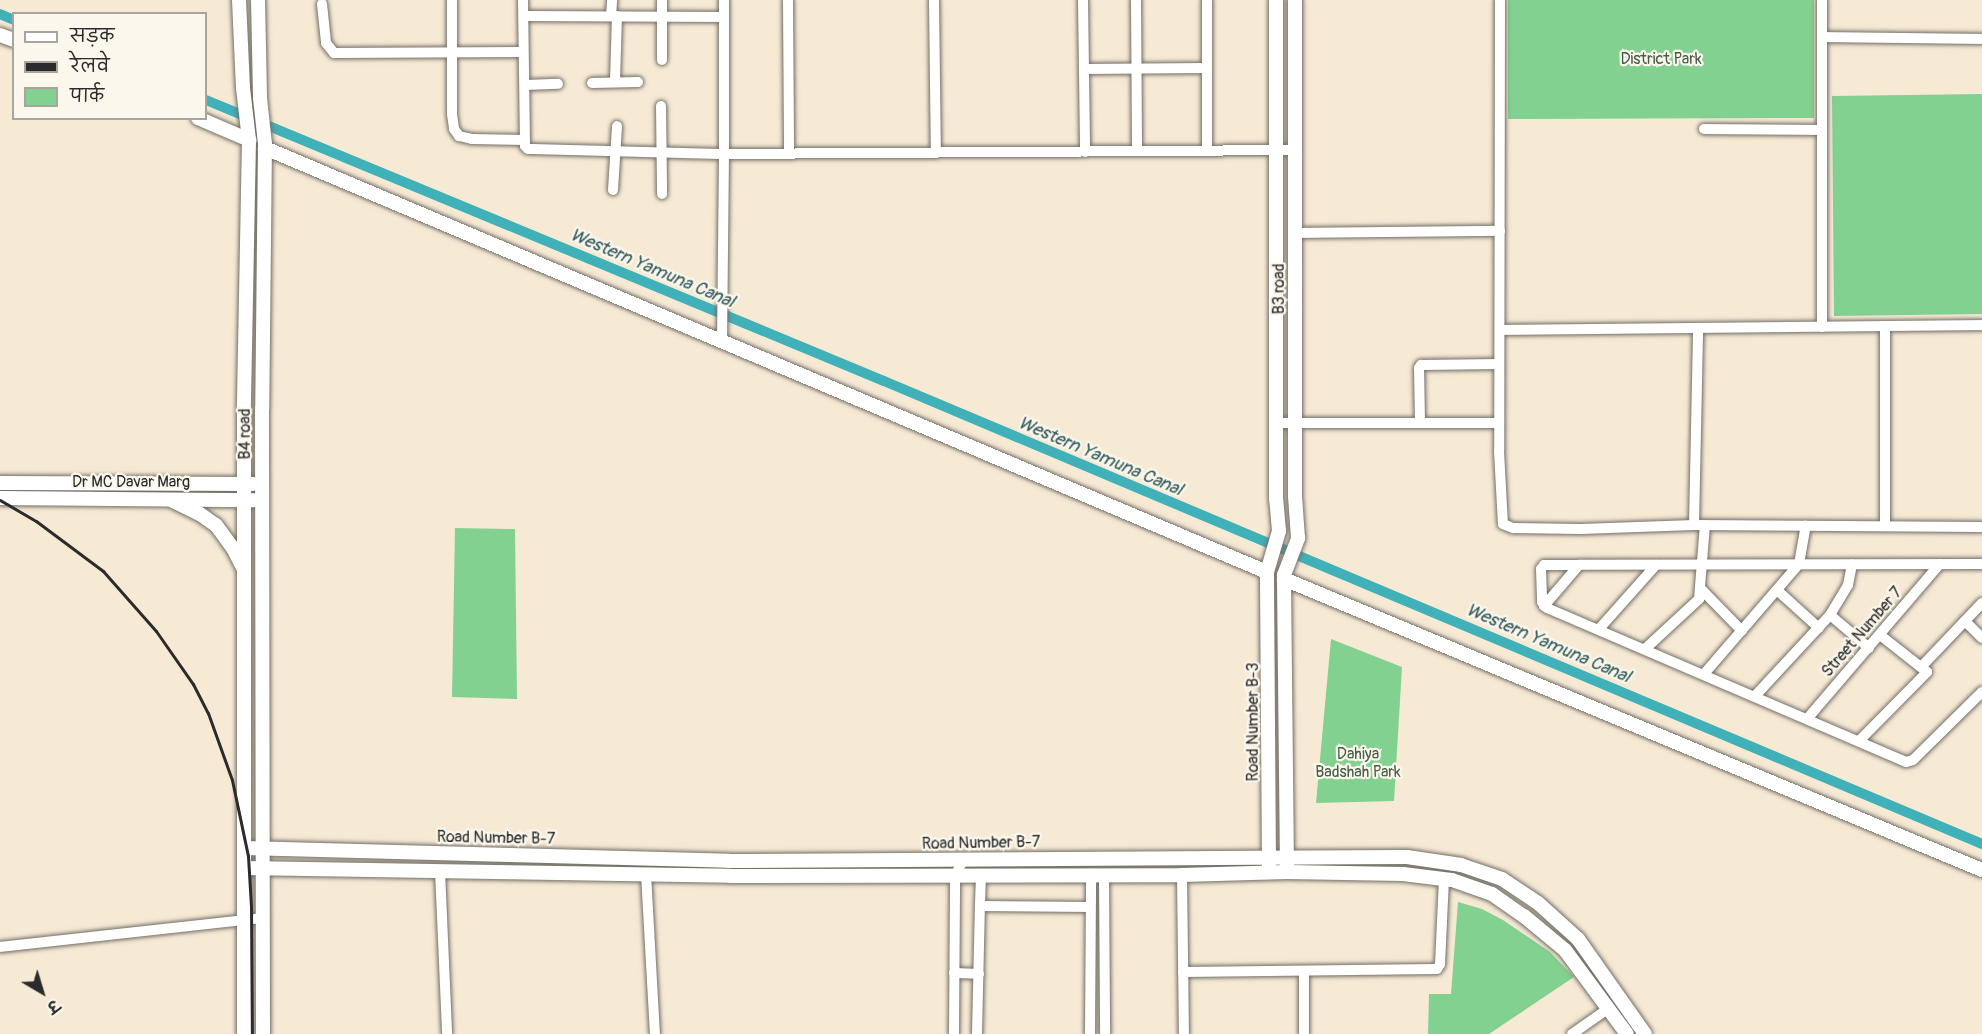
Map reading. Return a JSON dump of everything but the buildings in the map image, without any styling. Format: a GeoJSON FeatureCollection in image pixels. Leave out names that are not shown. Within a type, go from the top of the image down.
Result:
{"type":"FeatureCollection","features":[{"type":"Feature","properties":{"kind":"street","name":"B4 road"},"geometry":{"type":"LineString","coordinates":[[239,0],[243,88],[249,136],[244,483],[244,1034]]}},
{"type":"Feature","properties":{"kind":"street","name":"B4 road"},"geometry":{"type":"LineString","coordinates":[[258,0],[260,98],[265,146],[262,485],[263,1034]]}},
{"type":"Feature","properties":{"kind":"street"},"geometry":{"type":"LineString","coordinates":[[452,0],[454,129],[459,136],[472,139],[525,140]]}},
{"type":"Feature","properties":{"kind":"street"},"geometry":{"type":"LineString","coordinates":[[523,0],[525,146],[530,150],[724,154],[1295,150]]}},
{"type":"Feature","properties":{"kind":"street"},"geometry":{"type":"LineString","coordinates":[[612,0],[615,82]]}},
{"type":"Feature","properties":{"kind":"street"},"geometry":{"type":"LineString","coordinates":[[662,0],[662,60]]}},
{"type":"Feature","properties":{"kind":"street"},"geometry":{"type":"LineString","coordinates":[[723,336],[724,0]]}},
{"type":"Feature","properties":{"kind":"street"},"geometry":{"type":"LineString","coordinates":[[788,0],[789,154]]}},
{"type":"Feature","properties":{"kind":"street"},"geometry":{"type":"LineString","coordinates":[[934,0],[936,153]]}},
{"type":"Feature","properties":{"kind":"street"},"geometry":{"type":"LineString","coordinates":[[1083,0],[1085,152]]}},
{"type":"Feature","properties":{"kind":"street"},"geometry":{"type":"LineString","coordinates":[[1136,0],[1137,152]]}},
{"type":"Feature","properties":{"kind":"street"},"geometry":{"type":"LineString","coordinates":[[1207,0],[1207,151]]}},
{"type":"Feature","properties":{"kind":"street","name":"B3 road"},"geometry":{"type":"LineString","coordinates":[[1267,568],[1279,531],[1276,499],[1276,0]]}},
{"type":"Feature","properties":{"kind":"street","name":"B3 road"},"geometry":{"type":"LineString","coordinates":[[1284,577],[1298,538],[1295,423],[1295,0]]}},
{"type":"Feature","properties":{"kind":"street"},"geometry":{"type":"LineString","coordinates":[[1500,0],[1499,423],[1503,524],[1508,527],[1623,529],[1700,525],[1982,527]]}},
{"type":"Feature","properties":{"kind":"street"},"geometry":{"type":"LineString","coordinates":[[1822,0],[1822,327]]}},
{"type":"Feature","properties":{"kind":"street"},"geometry":{"type":"LineString","coordinates":[[322,4],[326,44],[334,53],[523,52]]}},
{"type":"Feature","properties":{"kind":"street"},"geometry":{"type":"LineString","coordinates":[[524,16],[724,17]]}},
{"type":"Feature","properties":{"kind":"street"},"geometry":{"type":"LineString","coordinates":[[1822,37],[1982,39]]}},
{"type":"Feature","properties":{"kind":"street"},"geometry":{"type":"LineString","coordinates":[[1084,69],[1207,68]]}},
{"type":"Feature","properties":{"kind":"street"},"geometry":{"type":"LineString","coordinates":[[592,83],[639,82]]}},
{"type":"Feature","properties":{"kind":"street"},"geometry":{"type":"LineString","coordinates":[[525,85],[558,84]]}},
{"type":"Feature","properties":{"kind":"street"},"geometry":{"type":"LineString","coordinates":[[661,106],[662,194]]}},
{"type":"Feature","properties":{"kind":"street"},"geometry":{"type":"LineString","coordinates":[[204,120],[249,136]]}},
{"type":"Feature","properties":{"kind":"street"},"geometry":{"type":"LineString","coordinates":[[613,190],[617,126]]}},
{"type":"Feature","properties":{"kind":"street"},"geometry":{"type":"LineString","coordinates":[[1704,129],[1822,130]]}},
{"type":"Feature","properties":{"kind":"street"},"geometry":{"type":"LineString","coordinates":[[265,146],[723,336],[1267,568]]}},
{"type":"Feature","properties":{"kind":"street"},"geometry":{"type":"LineString","coordinates":[[1295,233],[1500,231]]}},
{"type":"Feature","properties":{"kind":"street"},"geometry":{"type":"LineString","coordinates":[[1500,330],[1982,325]]}},
{"type":"Feature","properties":{"kind":"street"},"geometry":{"type":"LineString","coordinates":[[1885,526],[1886,326]]}},
{"type":"Feature","properties":{"kind":"street"},"geometry":{"type":"LineString","coordinates":[[1645,649],[1695,604],[1702,590],[1698,328]]}},
{"type":"Feature","properties":{"kind":"street"},"geometry":{"type":"LineString","coordinates":[[1420,423],[1419,368],[1422,365],[1499,364]]}},
{"type":"Feature","properties":{"kind":"street"},"geometry":{"type":"LineString","coordinates":[[1276,423],[1499,423]]}},
{"type":"Feature","properties":{"kind":"street"},"geometry":{"type":"LineString","coordinates":[[0,483],[244,483],[262,485]]}},
{"type":"Feature","properties":{"kind":"street","name":"Dr MC Davar Marg"},"geometry":{"type":"LineString","coordinates":[[0,498],[262,500]]}},
{"type":"Feature","properties":{"kind":"street"},"geometry":{"type":"LineString","coordinates":[[167,499],[200,514],[216,525],[233,548],[244,570]]}},
{"type":"Feature","properties":{"kind":"street"},"geometry":{"type":"LineString","coordinates":[[1704,674],[1799,564],[1806,526]]}},
{"type":"Feature","properties":{"kind":"street"},"geometry":{"type":"LineString","coordinates":[[1599,629],[1656,564]]}},
{"type":"Feature","properties":{"kind":"street"},"geometry":{"type":"LineString","coordinates":[[1755,696],[1830,615],[1848,585],[1852,564]]}},
{"type":"Feature","properties":{"kind":"street","name":"Street Number 7"},"geometry":{"type":"LineString","coordinates":[[1807,719],[1940,564]]}},
{"type":"Feature","properties":{"kind":"street"},"geometry":{"type":"LineString","coordinates":[[1544,606],[1542,566],[1982,564]]}},
{"type":"Feature","properties":{"kind":"street"},"geometry":{"type":"LineString","coordinates":[[1544,606],[1579,565]]}},
{"type":"Feature","properties":{"kind":"street","name":"Road Number B-3"},"geometry":{"type":"LineString","coordinates":[[1267,568],[1269,865]]}},
{"type":"Feature","properties":{"kind":"street"},"geometry":{"type":"LineString","coordinates":[[1287,865],[1284,577],[1982,870]]}},
{"type":"Feature","properties":{"kind":"street"},"geometry":{"type":"LineString","coordinates":[[1702,590],[1742,631]]}},
{"type":"Feature","properties":{"kind":"street"},"geometry":{"type":"LineString","coordinates":[[1778,591],[1819,628]]}},
{"type":"Feature","properties":{"kind":"street"},"geometry":{"type":"LineString","coordinates":[[1922,666],[1982,603]]}},
{"type":"Feature","properties":{"kind":"street"},"geometry":{"type":"LineString","coordinates":[[1544,606],[1910,762],[1982,692]]}},
{"type":"Feature","properties":{"kind":"street"},"geometry":{"type":"LineString","coordinates":[[1830,615],[1869,648]]}},
{"type":"Feature","properties":{"kind":"street"},"geometry":{"type":"LineString","coordinates":[[1965,621],[1982,638]]}},
{"type":"Feature","properties":{"kind":"street"},"geometry":{"type":"LineString","coordinates":[[1859,741],[1926,675],[1927,670],[1880,635]]}},
{"type":"Feature","properties":{"kind":"street"},"geometry":{"type":"LineString","coordinates":[[244,697],[262,697]]}},
{"type":"Feature","properties":{"kind":"street","name":"Road Number B-7"},"geometry":{"type":"LineString","coordinates":[[244,848],[729,861],[963,860],[1287,865],[1407,858],[1461,865],[1502,879],[1538,903],[1578,939],[1645,1034]]}},
{"type":"Feature","properties":{"kind":"street"},"geometry":{"type":"LineString","coordinates":[[954,1034],[955,876],[963,860]]}},
{"type":"Feature","properties":{"kind":"street"},"geometry":{"type":"LineString","coordinates":[[729,861],[730,876]]}},
{"type":"Feature","properties":{"kind":"street","name":"Road Number B-7"},"geometry":{"type":"LineString","coordinates":[[244,868],[730,876],[955,876],[1182,875],[1269,865]]}},
{"type":"Feature","properties":{"kind":"street","name":"Road Number B-7"},"geometry":{"type":"LineString","coordinates":[[1287,865],[1444,879],[1492,894],[1524,916],[1565,950],[1627,1034]]}},
{"type":"Feature","properties":{"kind":"street"},"geometry":{"type":"LineString","coordinates":[[440,872],[447,1034]]}},
{"type":"Feature","properties":{"kind":"street"},"geometry":{"type":"LineString","coordinates":[[646,874],[655,1034]]}},
{"type":"Feature","properties":{"kind":"street"},"geometry":{"type":"LineString","coordinates":[[976,1034],[981,875]]}},
{"type":"Feature","properties":{"kind":"street"},"geometry":{"type":"LineString","coordinates":[[1090,1034],[1090,907],[1098,875]]}},
{"type":"Feature","properties":{"kind":"street"},"geometry":{"type":"LineString","coordinates":[[1098,875],[1106,1034]]}},
{"type":"Feature","properties":{"kind":"street"},"geometry":{"type":"LineString","coordinates":[[1182,875],[1184,1034]]}},
{"type":"Feature","properties":{"kind":"street"},"geometry":{"type":"LineString","coordinates":[[1183,972],[1437,969],[1440,964],[1444,879]]}},
{"type":"Feature","properties":{"kind":"street"},"geometry":{"type":"LineString","coordinates":[[980,906],[1090,907]]}},
{"type":"Feature","properties":{"kind":"street"},"geometry":{"type":"LineString","coordinates":[[0,946],[244,918],[263,918]]}},
{"type":"Feature","properties":{"kind":"street"},"geometry":{"type":"LineString","coordinates":[[1304,971],[1304,1034]]}},
{"type":"Feature","properties":{"kind":"street"},"geometry":{"type":"LineString","coordinates":[[954,973],[979,974]]}},
{"type":"Feature","properties":{"kind":"street"},"geometry":{"type":"LineString","coordinates":[[1572,1034],[1609,1008]]}},
{"type":"Feature","properties":{"kind":"green space","name":"District Park"},"geometry":{"type":"Polygon","coordinates":[[[1508,0],[1814,0],[1814,118],[1508,119],[1508,0]]]}},
{"type":"Feature","properties":{"kind":"green space"},"geometry":{"type":"Polygon","coordinates":[[[1982,94],[1982,314],[1834,316],[1832,96],[1982,94]]]}},
{"type":"Feature","properties":{"kind":"green space"},"geometry":{"type":"Polygon","coordinates":[[[455,528],[515,529],[517,699],[452,697],[455,528]]]}},
{"type":"Feature","properties":{"kind":"green space","name":"Dahiya Badshah Park"},"geometry":{"type":"Polygon","coordinates":[[[1331,639],[1402,667],[1394,801],[1316,803],[1331,639]]]}},
{"type":"Feature","properties":{"kind":"green space"},"geometry":{"type":"Polygon","coordinates":[[[1458,902],[1482,909],[1503,920],[1550,952],[1574,977],[1489,1034],[1428,1034],[1429,994],[1451,994],[1458,902]]]}},
{"type":"Feature","properties":{"kind":"waterway","name":"Western Yamuna Canal"},"geometry":{"type":"LineString","coordinates":[[0,14],[12,19]]}},
{"type":"Feature","properties":{"kind":"waterway","name":"Western Yamuna Canal"},"geometry":{"type":"LineString","coordinates":[[207,100],[884,381],[1982,844]]}},
{"type":"Feature","properties":{"kind":"railway"},"geometry":{"type":"LineString","coordinates":[[0,500],[36,521],[103,571],[156,631],[193,684],[208,713],[232,780],[248,856],[251,906],[252,1034]]}}]}
